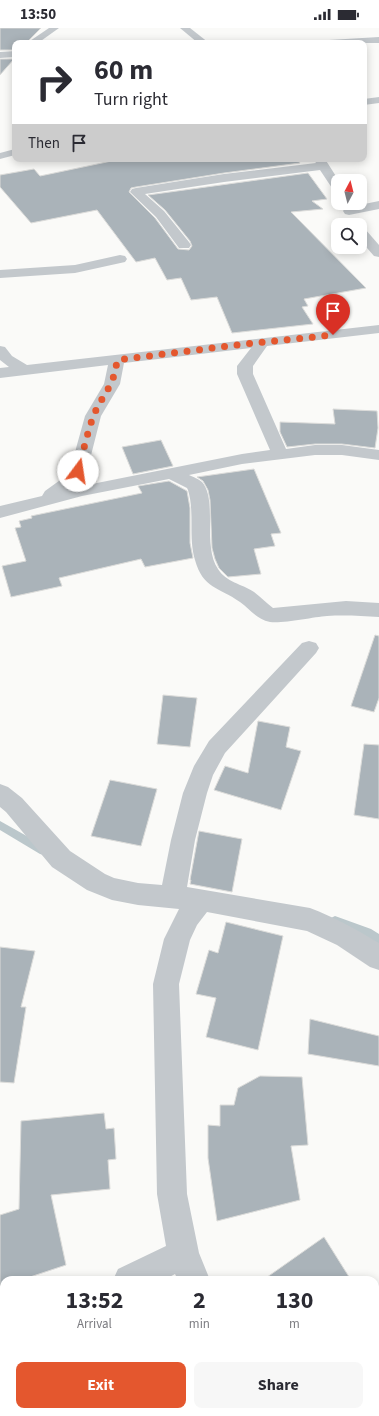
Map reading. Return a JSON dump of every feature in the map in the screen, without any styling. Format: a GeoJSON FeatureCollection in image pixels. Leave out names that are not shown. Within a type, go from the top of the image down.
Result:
{"type":"FeatureCollection","features":[{"type":"Feature","properties":{"kind":"street"},"geometry":{"type":"LineString","coordinates":[[37,40],[55,28]]}},
{"type":"Feature","properties":{"kind":"street"},"geometry":{"type":"LineString","coordinates":[[184,28],[200,40]]}},
{"type":"Feature","properties":{"kind":"street"},"geometry":{"type":"LineString","coordinates":[[367,41],[379,40]]}},
{"type":"Feature","properties":{"kind":"street"},"geometry":{"type":"LineString","coordinates":[[0,55],[12,55]]}},
{"type":"Feature","properties":{"kind":"street"},"geometry":{"type":"LineString","coordinates":[[367,102],[379,100]]}},
{"type":"Feature","properties":{"kind":"street"},"geometry":{"type":"LineString","coordinates":[[0,156],[12,153]]}},
{"type":"Feature","properties":{"kind":"street"},"geometry":{"type":"LineString","coordinates":[[184,245],[160,214],[136,192],[322,162],[331,177]]}},
{"type":"Feature","properties":{"kind":"street"},"geometry":{"type":"LineString","coordinates":[[367,206],[379,205]]}},
{"type":"Feature","properties":{"kind":"street"},"geometry":{"type":"LineString","coordinates":[[367,240],[379,253]]}},
{"type":"Feature","properties":{"kind":"street"},"geometry":{"type":"LineString","coordinates":[[0,274],[75,269],[120,258]]}},
{"type":"Feature","properties":{"kind":"street"},"geometry":{"type":"LineString","coordinates":[[0,373],[379,330]]}},
{"type":"Feature","properties":{"kind":"street"},"geometry":{"type":"LineString","coordinates":[[263,342],[245,366],[245,374],[280,454]]}},
{"type":"Feature","properties":{"kind":"street"},"geometry":{"type":"LineString","coordinates":[[0,350],[7,359],[24,370]]}},
{"type":"Feature","properties":{"kind":"street"},"geometry":{"type":"LineString","coordinates":[[44,501],[69,482],[78,471],[94,416],[101,401],[112,384],[117,360]]}},
{"type":"Feature","properties":{"kind":"street"},"geometry":{"type":"LineString","coordinates":[[0,512],[82,491],[190,468],[280,454],[315,450],[342,450],[379,455]]}},
{"type":"Feature","properties":{"kind":"street"},"geometry":{"type":"LineString","coordinates":[[171,473],[196,485],[201,502],[199,531],[203,556],[207,569],[213,578],[222,586],[246,596],[266,613],[271,615],[346,608],[379,610]]}},
{"type":"Feature","properties":{"kind":"street"},"geometry":{"type":"LineString","coordinates":[[173,896],[183,840],[195,793],[202,773],[217,747],[309,648]]}},
{"type":"Feature","properties":{"kind":"street"},"geometry":{"type":"LineString","coordinates":[[0,794],[14,805],[61,859],[87,877],[112,889],[138,894],[173,896],[201,900],[310,920],[346,937],[379,958]]}},
{"type":"Feature","properties":{"kind":"street"},"geometry":{"type":"LineString","coordinates":[[147,1276],[189,1267],[172,1194],[166,984],[177,939],[188,917],[201,900]]}},
{"type":"Feature","properties":{"kind":"building"},"geometry":{"type":"Polygon","coordinates":[[[0,28],[41,28],[29,40],[12,40],[12,50],[0,50],[0,28]]]}},
{"type":"Feature","properties":{"kind":"building"},"geometry":{"type":"Polygon","coordinates":[[[0,59],[12,59],[12,61],[0,75],[0,59]]]}},
{"type":"Feature","properties":{"kind":"building"},"geometry":{"type":"Polygon","coordinates":[[[107,162],[299,162],[300,163],[136,187],[131,188],[129,192],[155,218],[178,249],[189,250],[192,246],[190,241],[165,210],[148,195],[308,173],[327,199],[312,201],[323,209],[291,212],[366,288],[304,299],[308,306],[302,307],[313,324],[232,333],[217,297],[191,300],[181,278],[167,280],[155,258],[136,262],[97,210],[31,223],[0,187],[0,175],[34,169],[40,176],[107,162]]]}},
{"type":"Feature","properties":{"kind":"building"},"geometry":{"type":"Polygon","coordinates":[[[333,409],[377,411],[378,428],[375,448],[342,444],[315,444],[287,447],[280,432],[280,422],[335,424],[333,409]]]}},
{"type":"Feature","properties":{"kind":"building"},"geometry":{"type":"Polygon","coordinates":[[[161,440],[173,466],[133,474],[122,447],[161,440]]]}},
{"type":"Feature","properties":{"kind":"building"},"geometry":{"type":"Polygon","coordinates":[[[254,469],[281,533],[271,534],[275,546],[254,549],[261,574],[228,577],[219,568],[215,559],[212,548],[210,500],[208,490],[203,481],[197,477],[254,469]]]}},
{"type":"Feature","properties":{"kind":"building"},"geometry":{"type":"Polygon","coordinates":[[[169,481],[187,491],[190,508],[190,543],[193,558],[145,567],[141,559],[59,578],[62,586],[11,597],[2,566],[26,561],[15,528],[21,527],[19,521],[32,518],[31,516],[142,493],[138,486],[169,481]]]}},
{"type":"Feature","properties":{"kind":"building"},"geometry":{"type":"Polygon","coordinates":[[[375,635],[379,636],[379,698],[374,712],[351,706],[375,635]]]}},
{"type":"Feature","properties":{"kind":"building"},"geometry":{"type":"Polygon","coordinates":[[[163,695],[197,698],[190,747],[157,744],[163,695]]]}},
{"type":"Feature","properties":{"kind":"building"},"geometry":{"type":"Polygon","coordinates":[[[258,721],[290,727],[286,747],[301,751],[281,810],[214,790],[225,766],[248,773],[258,721]]]}},
{"type":"Feature","properties":{"kind":"building"},"geometry":{"type":"Polygon","coordinates":[[[364,744],[379,745],[379,819],[354,815],[364,744]]]}},
{"type":"Feature","properties":{"kind":"building"},"geometry":{"type":"Polygon","coordinates":[[[110,780],[157,789],[141,846],[91,836],[110,780]]]}},
{"type":"Feature","properties":{"kind":"building"},"geometry":{"type":"Polygon","coordinates":[[[199,831],[242,839],[232,892],[190,884],[199,831]]]}},
{"type":"Feature","properties":{"kind":"building"},"geometry":{"type":"Polygon","coordinates":[[[226,922],[283,936],[258,1050],[206,1037],[216,998],[196,994],[209,950],[218,953],[226,922]]]}},
{"type":"Feature","properties":{"kind":"building"},"geometry":{"type":"Polygon","coordinates":[[[0,947],[35,951],[21,1007],[26,1007],[14,1083],[0,1082],[0,947]]]}},
{"type":"Feature","properties":{"kind":"building"},"geometry":{"type":"Polygon","coordinates":[[[310,1019],[379,1036],[379,1066],[308,1054],[310,1019]]]}},
{"type":"Feature","properties":{"kind":"building"},"geometry":{"type":"Polygon","coordinates":[[[260,1076],[302,1077],[308,1145],[291,1146],[300,1200],[217,1221],[208,1158],[208,1125],[220,1126],[220,1105],[234,1105],[238,1088],[260,1076]]]}},
{"type":"Feature","properties":{"kind":"building"},"geometry":{"type":"Polygon","coordinates":[[[104,1113],[106,1129],[114,1128],[116,1159],[108,1160],[110,1189],[51,1195],[66,1265],[33,1276],[0,1276],[0,1215],[19,1209],[21,1121],[104,1113]]]}},
{"type":"Feature","properties":{"kind":"building"},"geometry":{"type":"Polygon","coordinates":[[[324,1237],[348,1276],[269,1276],[324,1237]]]}},
{"type":"Feature","properties":{"kind":"waterway"},"geometry":{"type":"LineString","coordinates":[[0,825],[44,851]]}},
{"type":"Feature","properties":{"kind":"waterway"},"geometry":{"type":"LineString","coordinates":[[335,921],[367,932],[379,940]]}},
{"type":"Feature","properties":{"kind":"route"},"geometry":{"type":"LineString","coordinates":[[78,471],[94,416],[101,401],[107,394],[112,384],[117,360],[333,335]]}}]}
